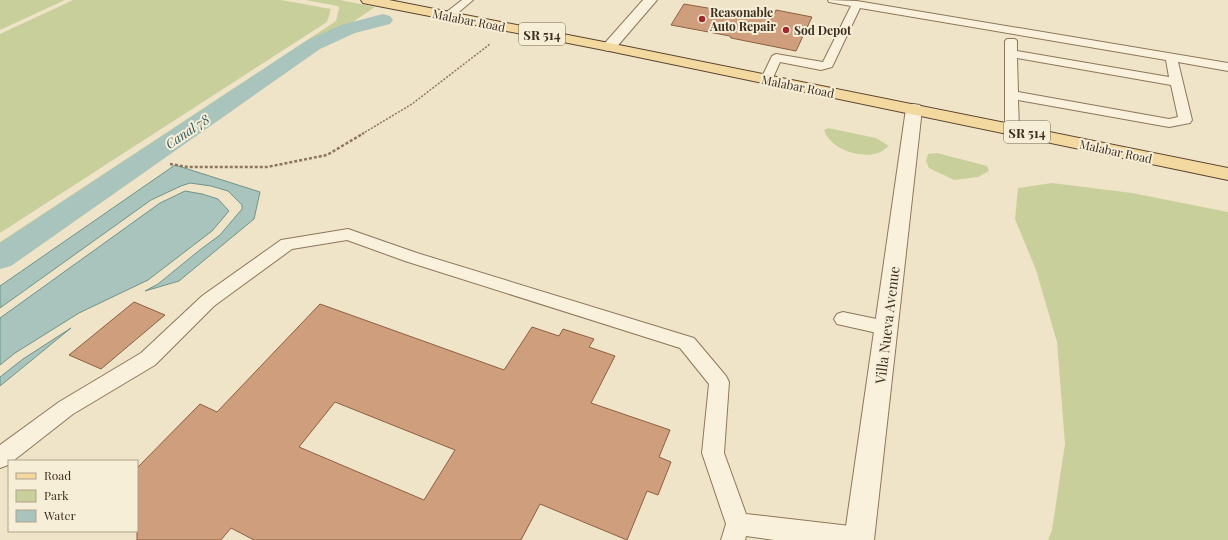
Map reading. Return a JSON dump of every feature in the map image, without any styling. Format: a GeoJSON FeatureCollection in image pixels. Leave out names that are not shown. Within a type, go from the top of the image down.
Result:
{"type":"FeatureCollection","features":[{"type":"Feature","properties":{"kind":"main road","name":"Malabar Road"},"geometry":{"type":"LineString","coordinates":[[368,0],[609,47],[1228,174]]}},
{"type":"Feature","properties":{"kind":"street"},"geometry":{"type":"LineString","coordinates":[[609,47],[650,0]]}},
{"type":"Feature","properties":{"kind":"street","name":"Villa Nueva Avenue"},"geometry":{"type":"LineString","coordinates":[[859,540],[914,109]]}},
{"type":"Feature","properties":{"kind":"lane"},"geometry":{"type":"LineString","coordinates":[[448,16],[468,0]]}},
{"type":"Feature","properties":{"kind":"lane"},"geometry":{"type":"LineString","coordinates":[[833,0],[1228,67]]}},
{"type":"Feature","properties":{"kind":"lane"},"geometry":{"type":"LineString","coordinates":[[767,80],[776,58],[821,66],[828,64],[856,4]]}},
{"type":"Feature","properties":{"kind":"lane"},"geometry":{"type":"LineString","coordinates":[[1010,30],[1012,129]]}},
{"type":"Feature","properties":{"kind":"lane"},"geometry":{"type":"LineString","coordinates":[[1011,53],[1177,82]]}},
{"type":"Feature","properties":{"kind":"lane"},"geometry":{"type":"LineString","coordinates":[[1012,95],[1169,123],[1185,120],[1171,57]]}},
{"type":"Feature","properties":{"kind":"lane"},"geometry":{"type":"LineString","coordinates":[[0,458],[66,408],[148,359],[208,301],[287,244],[348,234],[411,256],[687,343],[719,382],[713,453],[736,532],[859,540]]}},
{"type":"Feature","properties":{"kind":"lane"},"geometry":{"type":"LineString","coordinates":[[844,319],[886,328]]}},
{"type":"Feature","properties":{"kind":"path"},"geometry":{"type":"LineString","coordinates":[[170,164],[188,167],[267,167],[327,155],[412,104],[511,28]]}},
{"type":"Feature","properties":{"kind":"green space"},"geometry":{"type":"Polygon","coordinates":[[[0,0],[65,0],[0,30],[0,0]]]}},
{"type":"Feature","properties":{"kind":"green space"},"geometry":{"type":"Polygon","coordinates":[[[73,0],[281,0],[331,9],[327,22],[0,233],[0,34],[73,0]]]}},
{"type":"Feature","properties":{"kind":"green space"},"geometry":{"type":"Polygon","coordinates":[[[305,0],[340,0],[375,7],[38,238],[35,237],[0,260],[0,242],[336,21],[339,8],[338,6],[305,0]]]}},
{"type":"Feature","properties":{"kind":"green space"},"geometry":{"type":"Polygon","coordinates":[[[828,128],[876,138],[889,146],[878,153],[871,155],[863,155],[846,151],[827,137],[824,130],[828,128]]]}},
{"type":"Feature","properties":{"kind":"green space"},"geometry":{"type":"Polygon","coordinates":[[[937,153],[987,166],[989,171],[978,177],[954,180],[929,168],[926,161],[928,154],[937,153]]]}},
{"type":"Feature","properties":{"kind":"green space"},"geometry":{"type":"Polygon","coordinates":[[[1052,183],[1132,193],[1228,212],[1228,540],[1048,540],[1052,530],[1065,444],[1057,342],[1036,270],[1015,219],[1018,188],[1052,183]]]}},
{"type":"Feature","properties":{"kind":"water"},"geometry":{"type":"Polygon","coordinates":[[[175,165],[260,192],[254,219],[179,281],[145,291],[158,284],[220,235],[242,209],[242,205],[228,191],[211,186],[190,183],[181,186],[151,200],[0,308],[0,286],[175,165]]]}},
{"type":"Feature","properties":{"kind":"water"},"geometry":{"type":"Polygon","coordinates":[[[185,191],[218,199],[229,211],[212,231],[148,280],[79,313],[15,353],[0,365],[0,318],[160,203],[185,191]]]}},
{"type":"Feature","properties":{"kind":"water"},"geometry":{"type":"Polygon","coordinates":[[[71,328],[0,386],[0,377],[23,359],[71,328]]]}},
{"type":"Feature","properties":{"kind":"building"},"geometry":{"type":"Polygon","coordinates":[[[684,4],[772,19],[776,10],[812,17],[796,51],[731,38],[730,36],[671,25],[684,4]]]}},
{"type":"Feature","properties":{"kind":"building"},"geometry":{"type":"Polygon","coordinates":[[[134,302],[165,315],[101,369],[69,355],[134,302]]]}},
{"type":"Feature","properties":{"kind":"building"},"geometry":{"type":"Polygon","coordinates":[[[320,304],[504,370],[532,327],[559,336],[563,329],[594,339],[589,347],[615,356],[591,403],[670,430],[659,457],[671,462],[658,495],[647,491],[627,540],[540,504],[521,540],[254,540],[231,528],[221,540],[137,540],[138,467],[200,404],[217,412],[320,304]],[[335,402],[299,447],[424,500],[455,450],[335,402]]]}},
{"type":"Feature","properties":{"kind":"waterway","name":"Canal 78"},"geometry":{"type":"LineString","coordinates":[[0,258],[313,45],[348,29],[383,20]]}},
{"type":"Feature","properties":{"kind":"place","name":"Reasonable Auto Repair"},"geometry":{"type":"Point","coordinates":[702,19]}},
{"type":"Feature","properties":{"kind":"place","name":"Sod Depot"},"geometry":{"type":"Point","coordinates":[786,30]}}]}
